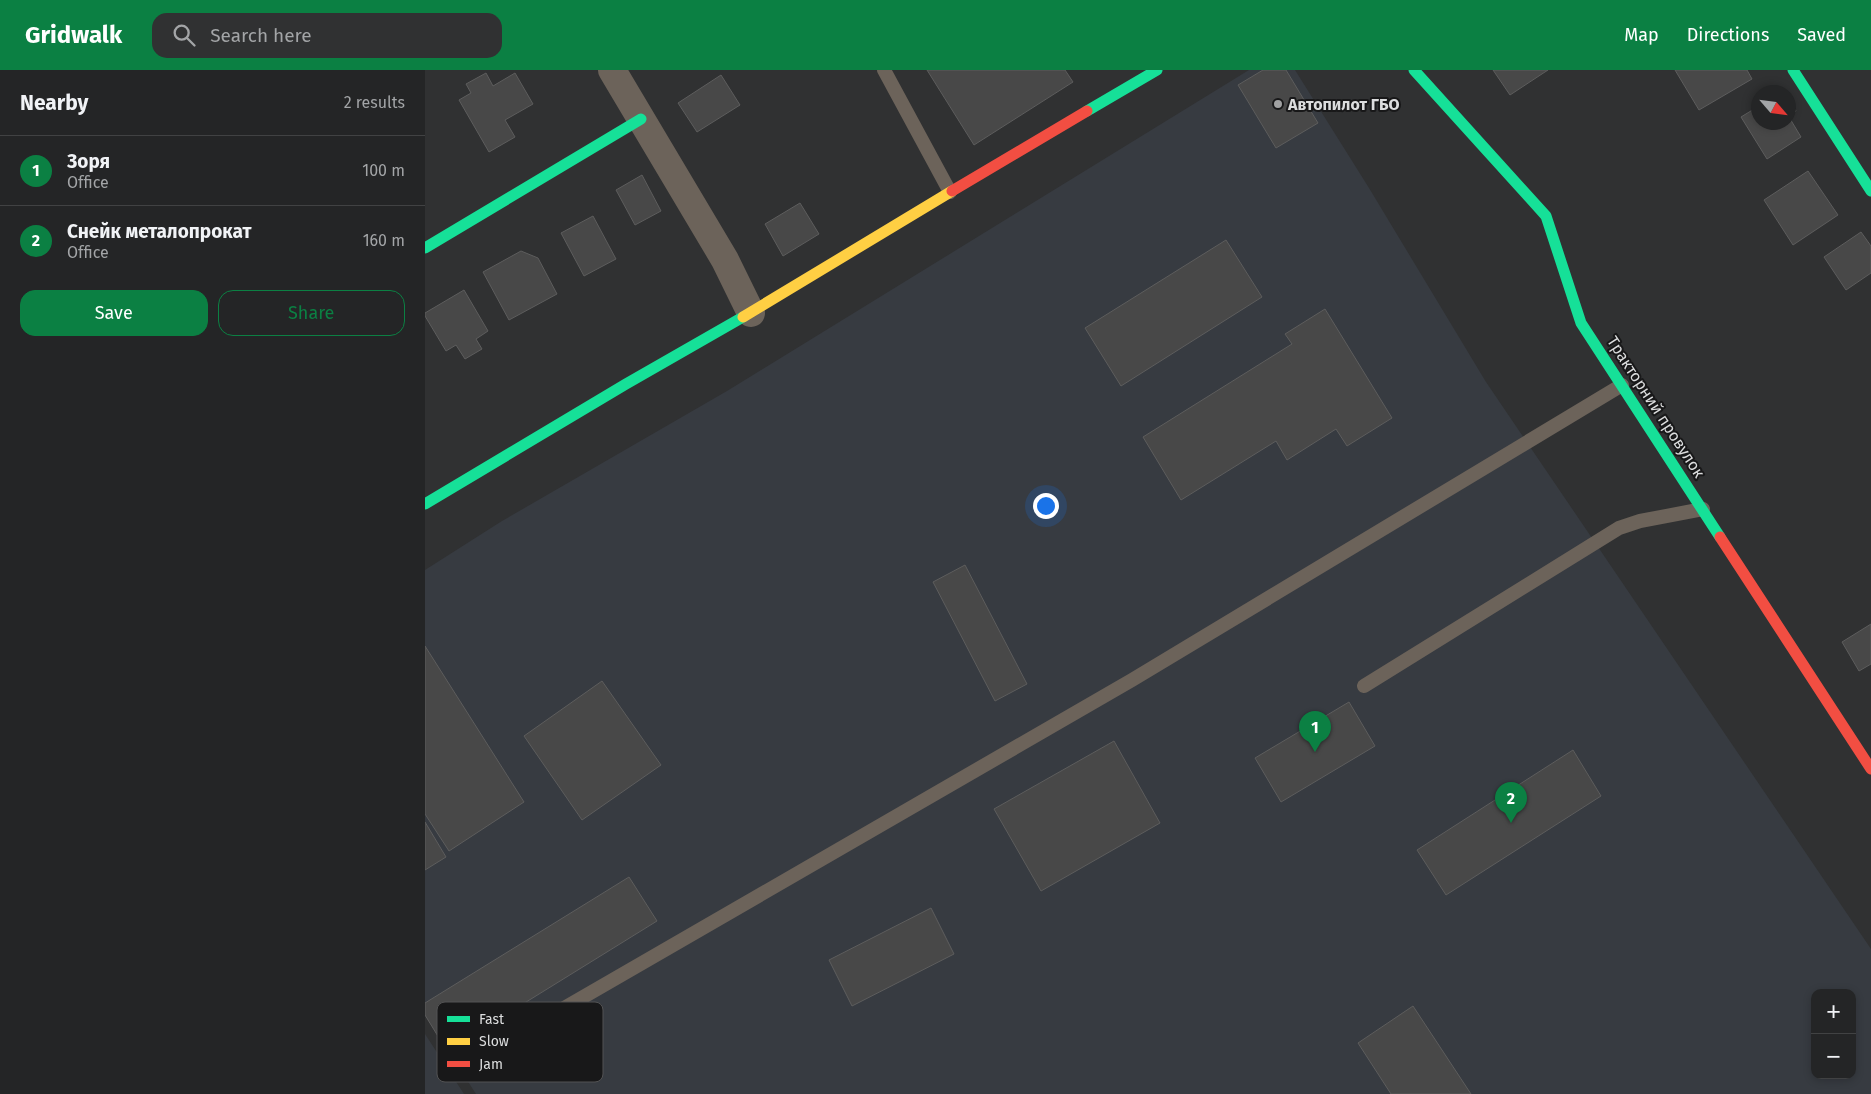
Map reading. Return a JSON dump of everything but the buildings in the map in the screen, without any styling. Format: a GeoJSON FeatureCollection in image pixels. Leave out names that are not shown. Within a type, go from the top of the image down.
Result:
{"type":"FeatureCollection","features":[{"type":"Feature","properties":{"kind":"street"},"geometry":{"type":"LineString","coordinates":[[612,70],[725,260],[751,313]]}},
{"type":"Feature","properties":{"kind":"street"},"geometry":{"type":"LineString","coordinates":[[425,504],[626,384],[751,313],[950,192],[1157,70]]}},
{"type":"Feature","properties":{"kind":"street","name":"Тракторний провулок"},"geometry":{"type":"LineString","coordinates":[[1414,70],[1546,216],[1581,323],[1871,769]]}},
{"type":"Feature","properties":{"kind":"street"},"geometry":{"type":"LineString","coordinates":[[1793,70],[1871,190]]}},
{"type":"Feature","properties":{"kind":"street"},"geometry":{"type":"LineString","coordinates":[[425,248],[641,119]]}},
{"type":"Feature","properties":{"kind":"lane"},"geometry":{"type":"LineString","coordinates":[[884,70],[950,192]]}},
{"type":"Feature","properties":{"kind":"lane"},"geometry":{"type":"LineString","coordinates":[[575,1002],[1132,680],[1622,385]]}},
{"type":"Feature","properties":{"kind":"lane"},"geometry":{"type":"LineString","coordinates":[[1363,686],[1619,528],[1640,521],[1703,510]]}},
{"type":"Feature","properties":{"kind":"shaded area"},"geometry":{"type":"Polygon","coordinates":[[[1249,70],[1295,70],[1369,188],[1486,382],[1871,949],[1871,1094],[476,1094],[468,1082],[603,1082],[603,1002],[437,1002],[437,1034],[425,1015],[425,570],[502,521],[727,391],[1249,70]]]}},
{"type":"Feature","properties":{"kind":"shaded area"},"geometry":{"type":"Polygon","coordinates":[[[425,1034],[437,1052],[437,1082],[456,1082],[464,1094],[425,1094],[425,1034]]]}},
{"type":"Feature","properties":{"kind":"traffic: fast"},"geometry":{"type":"LineString","coordinates":[[1087,111],[1157,70]]}},
{"type":"Feature","properties":{"kind":"traffic: fast"},"geometry":{"type":"LineString","coordinates":[[1414,70],[1546,216],[1581,323],[1720,537]]}},
{"type":"Feature","properties":{"kind":"traffic: fast"},"geometry":{"type":"LineString","coordinates":[[1793,70],[1871,191]]}},
{"type":"Feature","properties":{"kind":"traffic: fast"},"geometry":{"type":"LineString","coordinates":[[425,248],[641,119]]}},
{"type":"Feature","properties":{"kind":"traffic: fast"},"geometry":{"type":"LineString","coordinates":[[425,504],[626,384],[743,317]]}},
{"type":"Feature","properties":{"kind":"traffic: slow"},"geometry":{"type":"LineString","coordinates":[[743,317],[952,191]]}},
{"type":"Feature","properties":{"kind":"traffic: jam"},"geometry":{"type":"LineString","coordinates":[[952,191],[1087,111]]}},
{"type":"Feature","properties":{"kind":"traffic: jam"},"geometry":{"type":"LineString","coordinates":[[1720,537],[1871,769]]}},
{"type":"Feature","properties":{"kind":"place","name":"Автопилот ГБО"},"geometry":{"type":"Point","coordinates":[1278,104]}},
{"type":"Feature","properties":{"kind":"place","name":"Зоря"},"geometry":{"type":"Point","coordinates":[1315,752]}},
{"type":"Feature","properties":{"kind":"place","name":"Снейк металопрокат"},"geometry":{"type":"Point","coordinates":[1511,823]}}]}
